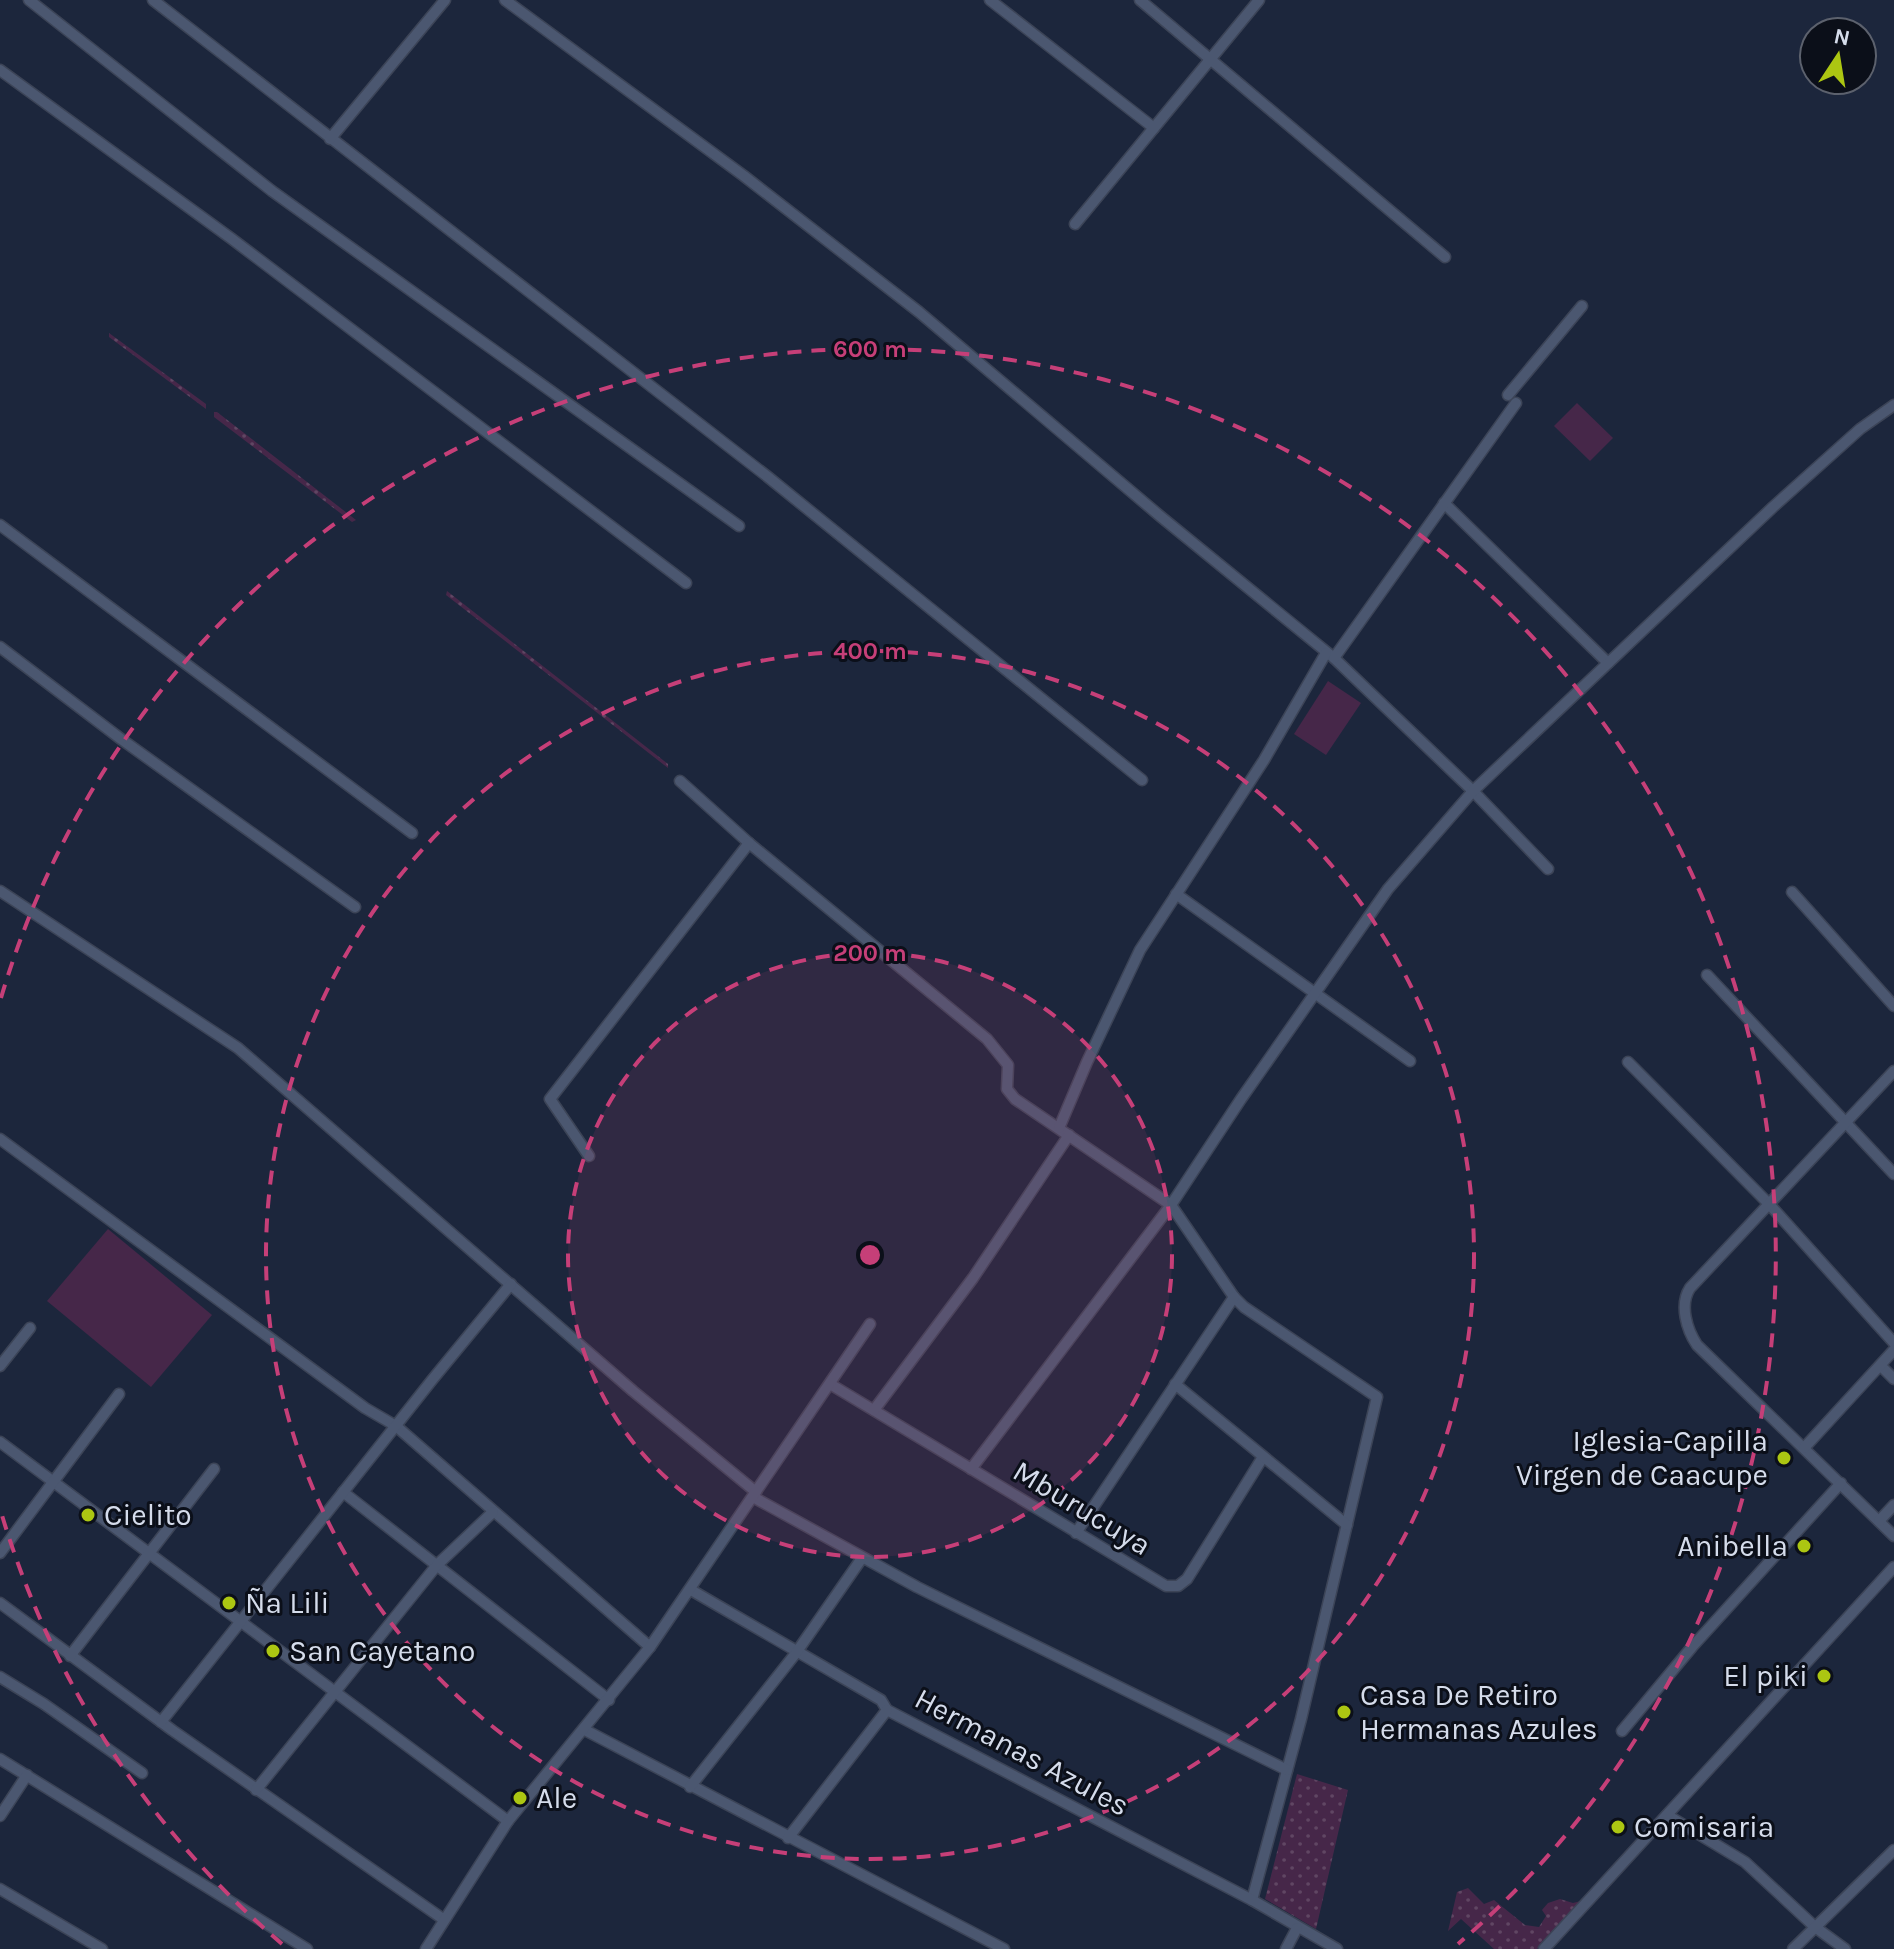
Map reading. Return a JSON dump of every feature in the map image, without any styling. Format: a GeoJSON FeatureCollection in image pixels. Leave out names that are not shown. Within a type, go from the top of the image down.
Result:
{"type":"FeatureCollection","features":[{"type":"Feature","properties":{"kind":"street"},"geometry":{"type":"LineString","coordinates":[[29,0],[272,191],[739,526]]}},
{"type":"Feature","properties":{"kind":"street"},"geometry":{"type":"LineString","coordinates":[[153,0],[759,469],[1142,780]]}},
{"type":"Feature","properties":{"kind":"street"},"geometry":{"type":"LineString","coordinates":[[330,139],[445,0]]}},
{"type":"Feature","properties":{"kind":"street"},"geometry":{"type":"LineString","coordinates":[[505,0],[868,271],[1330,655],[1473,791],[1548,869]]}},
{"type":"Feature","properties":{"kind":"street"},"geometry":{"type":"LineString","coordinates":[[990,0],[1154,128]]}},
{"type":"Feature","properties":{"kind":"street"},"geometry":{"type":"LineString","coordinates":[[1140,0],[1445,257]]}},
{"type":"Feature","properties":{"kind":"street"},"geometry":{"type":"LineString","coordinates":[[1075,224],[1259,0]]}},
{"type":"Feature","properties":{"kind":"street"},"geometry":{"type":"LineString","coordinates":[[0,70],[232,239],[686,583]]}},
{"type":"Feature","properties":{"kind":"street"},"geometry":{"type":"LineString","coordinates":[[874,1410],[973,1278],[1064,1132],[1087,1062],[1140,950],[1330,655],[1444,503],[1512,399],[1582,306]]}},
{"type":"Feature","properties":{"kind":"street"},"geometry":{"type":"LineString","coordinates":[[971,1469],[1171,1205],[1388,889],[1473,791],[1784,497],[1860,429],[1894,405]]}},
{"type":"Feature","properties":{"kind":"street"},"geometry":{"type":"LineString","coordinates":[[1444,503],[1608,663]]}},
{"type":"Feature","properties":{"kind":"street"},"geometry":{"type":"LineString","coordinates":[[0,525],[412,833]]}},
{"type":"Feature","properties":{"kind":"street"},"geometry":{"type":"LineString","coordinates":[[0,647],[121,739],[355,907]]}},
{"type":"Feature","properties":{"kind":"street"},"geometry":{"type":"LineString","coordinates":[[680,781],[749,843],[987,1039],[1008,1065],[1009,1091],[1015,1099],[1171,1205],[1244,1307],[1377,1397],[1287,1770],[1252,1900]]}},
{"type":"Feature","properties":{"kind":"street"},"geometry":{"type":"LineString","coordinates":[[589,1156],[550,1099],[749,843]]}},
{"type":"Feature","properties":{"kind":"street"},"geometry":{"type":"LineString","coordinates":[[0,891],[238,1048],[755,1495],[862,1558],[1287,1770]]}},
{"type":"Feature","properties":{"kind":"street"},"geometry":{"type":"LineString","coordinates":[[1792,892],[1894,1006]]}},
{"type":"Feature","properties":{"kind":"street"},"geometry":{"type":"LineString","coordinates":[[1176,894],[1410,1061]]}},
{"type":"Feature","properties":{"kind":"street"},"geometry":{"type":"LineString","coordinates":[[1707,975],[1894,1174]]}},
{"type":"Feature","properties":{"kind":"street"},"geometry":{"type":"LineString","coordinates":[[1628,1062],[1769,1204],[1894,1343]]}},
{"type":"Feature","properties":{"kind":"street"},"geometry":{"type":"LineString","coordinates":[[1894,1071],[1690,1288],[1684,1301],[1692,1338],[1697,1345],[1894,1536]]}},
{"type":"Feature","properties":{"kind":"street"},"geometry":{"type":"LineString","coordinates":[[0,1139],[365,1408],[396,1426],[650,1647]]}},
{"type":"Feature","properties":{"kind":"street"},"geometry":{"type":"LineString","coordinates":[[161,1722],[511,1284]]}},
{"type":"Feature","properties":{"kind":"street"},"geometry":{"type":"LineString","coordinates":[[1076,1533],[1234,1297]]}},
{"type":"Feature","properties":{"kind":"street"},"geometry":{"type":"LineString","coordinates":[[426,1949],[508,1821],[609,1700],[691,1590],[870,1324]]}},
{"type":"Feature","properties":{"kind":"street"},"geometry":{"type":"LineString","coordinates":[[0,1366],[30,1328]]}},
{"type":"Feature","properties":{"kind":"street"},"geometry":{"type":"LineString","coordinates":[[1804,1448],[1889,1359]]}},
{"type":"Feature","properties":{"kind":"street"},"geometry":{"type":"LineString","coordinates":[[1889,1359],[1894,1379]]}},
{"type":"Feature","properties":{"kind":"street","name":"Mburucuya"},"geometry":{"type":"LineString","coordinates":[[830,1384],[1158,1582],[1178,1586],[1187,1579],[1263,1457]]}},
{"type":"Feature","properties":{"kind":"street"},"geometry":{"type":"LineString","coordinates":[[1175,1384],[1347,1525]]}},
{"type":"Feature","properties":{"kind":"street"},"geometry":{"type":"LineString","coordinates":[[0,1553],[119,1394]]}},
{"type":"Feature","properties":{"kind":"street"},"geometry":{"type":"LineString","coordinates":[[0,1442],[508,1821]]}},
{"type":"Feature","properties":{"kind":"street"},"geometry":{"type":"LineString","coordinates":[[70,1656],[214,1469]]}},
{"type":"Feature","properties":{"kind":"street"},"geometry":{"type":"LineString","coordinates":[[1622,1731],[1692,1647],[1841,1483]]}},
{"type":"Feature","properties":{"kind":"street"},"geometry":{"type":"LineString","coordinates":[[343,1492],[609,1700]]}},
{"type":"Feature","properties":{"kind":"street"},"geometry":{"type":"LineString","coordinates":[[1879,1521],[1894,1505]]}},
{"type":"Feature","properties":{"kind":"street"},"geometry":{"type":"LineString","coordinates":[[256,1790],[437,1565],[493,1512]]}},
{"type":"Feature","properties":{"kind":"street"},"geometry":{"type":"LineString","coordinates":[[690,1787],[796,1653],[862,1558]]}},
{"type":"Feature","properties":{"kind":"street"},"geometry":{"type":"LineString","coordinates":[[1544,1949],[1894,1567]]}},
{"type":"Feature","properties":{"kind":"street","name":"Hermanas Azules"},"geometry":{"type":"LineString","coordinates":[[691,1590],[881,1700],[887,1710],[1252,1900],[1337,1949]]}},
{"type":"Feature","properties":{"kind":"street"},"geometry":{"type":"LineString","coordinates":[[0,1603],[256,1790],[443,1919]]}},
{"type":"Feature","properties":{"kind":"street"},"geometry":{"type":"LineString","coordinates":[[0,1677],[142,1773]]}},
{"type":"Feature","properties":{"kind":"street"},"geometry":{"type":"LineString","coordinates":[[788,1838],[887,1710]]}},
{"type":"Feature","properties":{"kind":"street"},"geometry":{"type":"LineString","coordinates":[[585,1730],[1004,1949]]}},
{"type":"Feature","properties":{"kind":"street"},"geometry":{"type":"LineString","coordinates":[[0,1759],[307,1949]]}},
{"type":"Feature","properties":{"kind":"street"},"geometry":{"type":"LineString","coordinates":[[0,1816],[27,1775]]}},
{"type":"Feature","properties":{"kind":"street"},"geometry":{"type":"LineString","coordinates":[[1667,1815],[1745,1862],[1815,1927],[1845,1949]]}},
{"type":"Feature","properties":{"kind":"street"},"geometry":{"type":"LineString","coordinates":[[1793,1949],[1894,1850]]}},
{"type":"Feature","properties":{"kind":"street"},"geometry":{"type":"LineString","coordinates":[[0,1889],[102,1949]]}},
{"type":"Feature","properties":{"kind":"street"},"geometry":{"type":"LineString","coordinates":[[1286,1949],[1297,1928]]}},
{"type":"Feature","properties":{"kind":"shaded area"},"geometry":{"type":"Polygon","coordinates":[[[109,333],[206,404],[206,409],[109,337],[109,333]]]}},
{"type":"Feature","properties":{"kind":"shaded area"},"geometry":{"type":"Polygon","coordinates":[[[1577,403],[1613,438],[1590,461],[1554,426],[1577,403]]]}},
{"type":"Feature","properties":{"kind":"shaded area"},"geometry":{"type":"Polygon","coordinates":[[[214,412],[356,520],[352,522],[214,417],[214,412]]]}},
{"type":"Feature","properties":{"kind":"shaded area"},"geometry":{"type":"Polygon","coordinates":[[[447,591],[668,764],[668,768],[446,595],[447,591]]]}},
{"type":"Feature","properties":{"kind":"shaded area"},"geometry":{"type":"Polygon","coordinates":[[[1328,681],[1361,703],[1326,755],[1294,734],[1328,681]]]}},
{"type":"Feature","properties":{"kind":"shaded area"},"geometry":{"type":"Polygon","coordinates":[[[108,1229],[212,1315],[151,1387],[47,1301],[108,1229]]]}},
{"type":"Feature","properties":{"kind":"shaded area"},"geometry":{"type":"Polygon","coordinates":[[[1297,1774],[1348,1790],[1316,1929],[1265,1899],[1297,1774]]]}},
{"type":"Feature","properties":{"kind":"shaded area"},"geometry":{"type":"Polygon","coordinates":[[[1468,1888],[1484,1904],[1494,1900],[1525,1925],[1539,1927],[1546,1916],[1542,1910],[1548,1903],[1560,1899],[1573,1903],[1581,1901],[1537,1949],[1494,1949],[1461,1919],[1448,1931],[1457,1892],[1468,1888]]]}},
{"type":"Feature","properties":{"kind":"place","name":"Iglesia-Capilla Virgen de Caacupe"},"geometry":{"type":"Point","coordinates":[1784,1458]}},
{"type":"Feature","properties":{"kind":"place","name":"Cielito"},"geometry":{"type":"Point","coordinates":[88,1515]}},
{"type":"Feature","properties":{"kind":"place","name":"Anibella"},"geometry":{"type":"Point","coordinates":[1804,1546]}},
{"type":"Feature","properties":{"kind":"place","name":"Ña Lili"},"geometry":{"type":"Point","coordinates":[229,1603]}},
{"type":"Feature","properties":{"kind":"place","name":"San Cayetano"},"geometry":{"type":"Point","coordinates":[273,1651]}},
{"type":"Feature","properties":{"kind":"place","name":"El piki"},"geometry":{"type":"Point","coordinates":[1824,1676]}},
{"type":"Feature","properties":{"kind":"place","name":"Casa De Retiro Hermanas Azules"},"geometry":{"type":"Point","coordinates":[1344,1712]}},
{"type":"Feature","properties":{"kind":"place","name":"Ale"},"geometry":{"type":"Point","coordinates":[520,1798]}},
{"type":"Feature","properties":{"kind":"place","name":"Comisaria"},"geometry":{"type":"Point","coordinates":[1618,1827]}}]}
